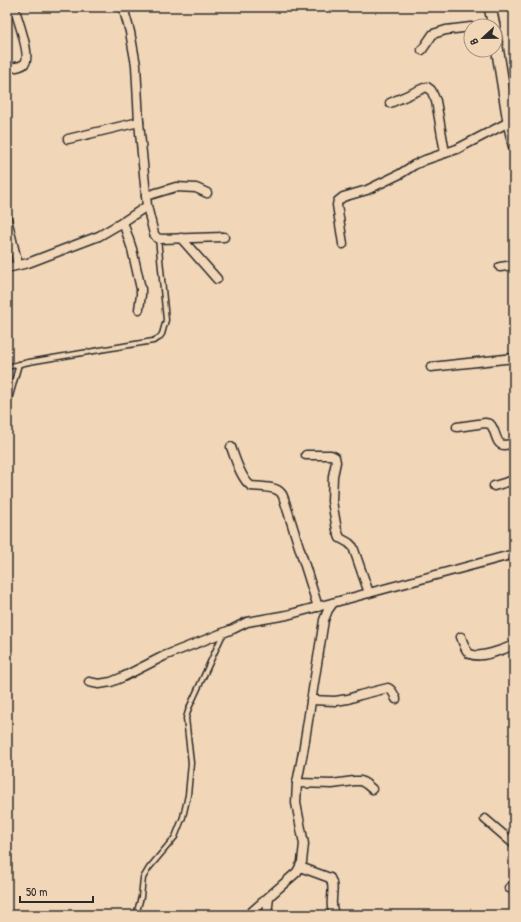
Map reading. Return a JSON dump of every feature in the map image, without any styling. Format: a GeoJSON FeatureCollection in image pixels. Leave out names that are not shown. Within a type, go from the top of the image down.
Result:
{"type":"FeatureCollection","features":[{"type":"Feature","properties":{"kind":"main road"},"geometry":{"type":"LineString","coordinates":[[490,7],[491,18]]}},
{"type":"Feature","properties":{"kind":"main road"},"geometry":{"type":"LineString","coordinates":[[499,58],[511,105],[509,122],[514,145]]}},
{"type":"Feature","properties":{"kind":"street"},"geometry":{"type":"LineString","coordinates":[[7,68],[22,65],[27,59],[25,43],[14,7]]}},
{"type":"Feature","properties":{"kind":"street"},"geometry":{"type":"LineString","coordinates":[[123,7],[130,32],[136,65],[138,122],[147,206],[154,234],[161,239],[224,237]]}},
{"type":"Feature","properties":{"kind":"street"},"geometry":{"type":"LineString","coordinates":[[422,50],[433,34],[446,30],[463,28]]}},
{"type":"Feature","properties":{"kind":"street"},"geometry":{"type":"LineString","coordinates":[[390,103],[427,87],[431,90],[436,100],[445,153]]}},
{"type":"Feature","properties":{"kind":"street"},"geometry":{"type":"LineString","coordinates":[[68,139],[138,122]]}},
{"type":"Feature","properties":{"kind":"street"},"geometry":{"type":"LineString","coordinates":[[343,244],[337,205],[338,201],[343,197],[367,190],[400,174],[414,165],[457,149],[509,122]]}},
{"type":"Feature","properties":{"kind":"street"},"geometry":{"type":"LineString","coordinates":[[146,196],[176,187],[196,188],[207,193]]}},
{"type":"Feature","properties":{"kind":"street"},"geometry":{"type":"LineString","coordinates":[[7,268],[28,263],[99,236],[147,206]]}},
{"type":"Feature","properties":{"kind":"street"},"geometry":{"type":"LineString","coordinates":[[7,219],[18,265]]}},
{"type":"Feature","properties":{"kind":"street"},"geometry":{"type":"LineString","coordinates":[[122,222],[132,249],[141,289],[139,309]]}},
{"type":"Feature","properties":{"kind":"street"},"geometry":{"type":"LineString","coordinates":[[181,238],[217,279]]}},
{"type":"Feature","properties":{"kind":"street"},"geometry":{"type":"LineString","coordinates":[[500,267],[514,265]]}},
{"type":"Feature","properties":{"kind":"street"},"geometry":{"type":"LineString","coordinates":[[431,367],[514,358]]}},
{"type":"Feature","properties":{"kind":"street"},"geometry":{"type":"LineString","coordinates":[[457,427],[485,423],[490,424],[494,429],[500,444],[503,445],[514,443]]}},
{"type":"Feature","properties":{"kind":"street"},"geometry":{"type":"LineString","coordinates":[[231,446],[244,478],[249,485],[272,488],[281,493],[318,607]]}},
{"type":"Feature","properties":{"kind":"street"},"geometry":{"type":"LineString","coordinates":[[306,455],[331,455],[335,457],[336,462],[333,476],[332,501],[337,530],[340,538],[350,542],[353,547],[368,593]]}},
{"type":"Feature","properties":{"kind":"street"},"geometry":{"type":"LineString","coordinates":[[494,486],[514,480]]}},
{"type":"Feature","properties":{"kind":"street"},"geometry":{"type":"LineString","coordinates":[[89,682],[99,684],[111,682],[164,656],[224,633],[247,622],[287,615],[514,554]]}},
{"type":"Feature","properties":{"kind":"street"},"geometry":{"type":"LineString","coordinates":[[248,915],[297,872],[304,853],[304,844],[296,803],[297,783],[312,700],[324,620],[333,603]]}},
{"type":"Feature","properties":{"kind":"street"},"geometry":{"type":"LineString","coordinates":[[461,637],[469,654],[472,655],[496,653],[514,645]]}},
{"type":"Feature","properties":{"kind":"street"},"geometry":{"type":"LineString","coordinates":[[312,700],[335,701],[348,699],[388,688],[393,692],[396,699]]}},
{"type":"Feature","properties":{"kind":"street"},"geometry":{"type":"LineString","coordinates":[[297,783],[332,784],[361,781],[372,789]]}},
{"type":"Feature","properties":{"kind":"street"},"geometry":{"type":"LineString","coordinates":[[485,819],[514,844]]}},
{"type":"Feature","properties":{"kind":"street"},"geometry":{"type":"LineString","coordinates":[[300,867],[330,878],[332,884],[332,910],[335,915]]}},
{"type":"Feature","properties":{"kind":"street"},"geometry":{"type":"LineString","coordinates":[[267,915],[269,897]]}},
{"type":"Feature","properties":{"kind":"lane"},"geometry":{"type":"LineString","coordinates":[[7,367],[153,341],[159,338],[162,334],[166,320],[158,238]]}},
{"type":"Feature","properties":{"kind":"lane"},"geometry":{"type":"LineString","coordinates":[[7,407],[19,364]]}},
{"type":"Feature","properties":{"kind":"lane"},"geometry":{"type":"LineString","coordinates":[[136,915],[141,897],[143,878],[149,868],[175,837],[184,817],[191,763],[186,718],[189,708],[224,633]]}}]}
